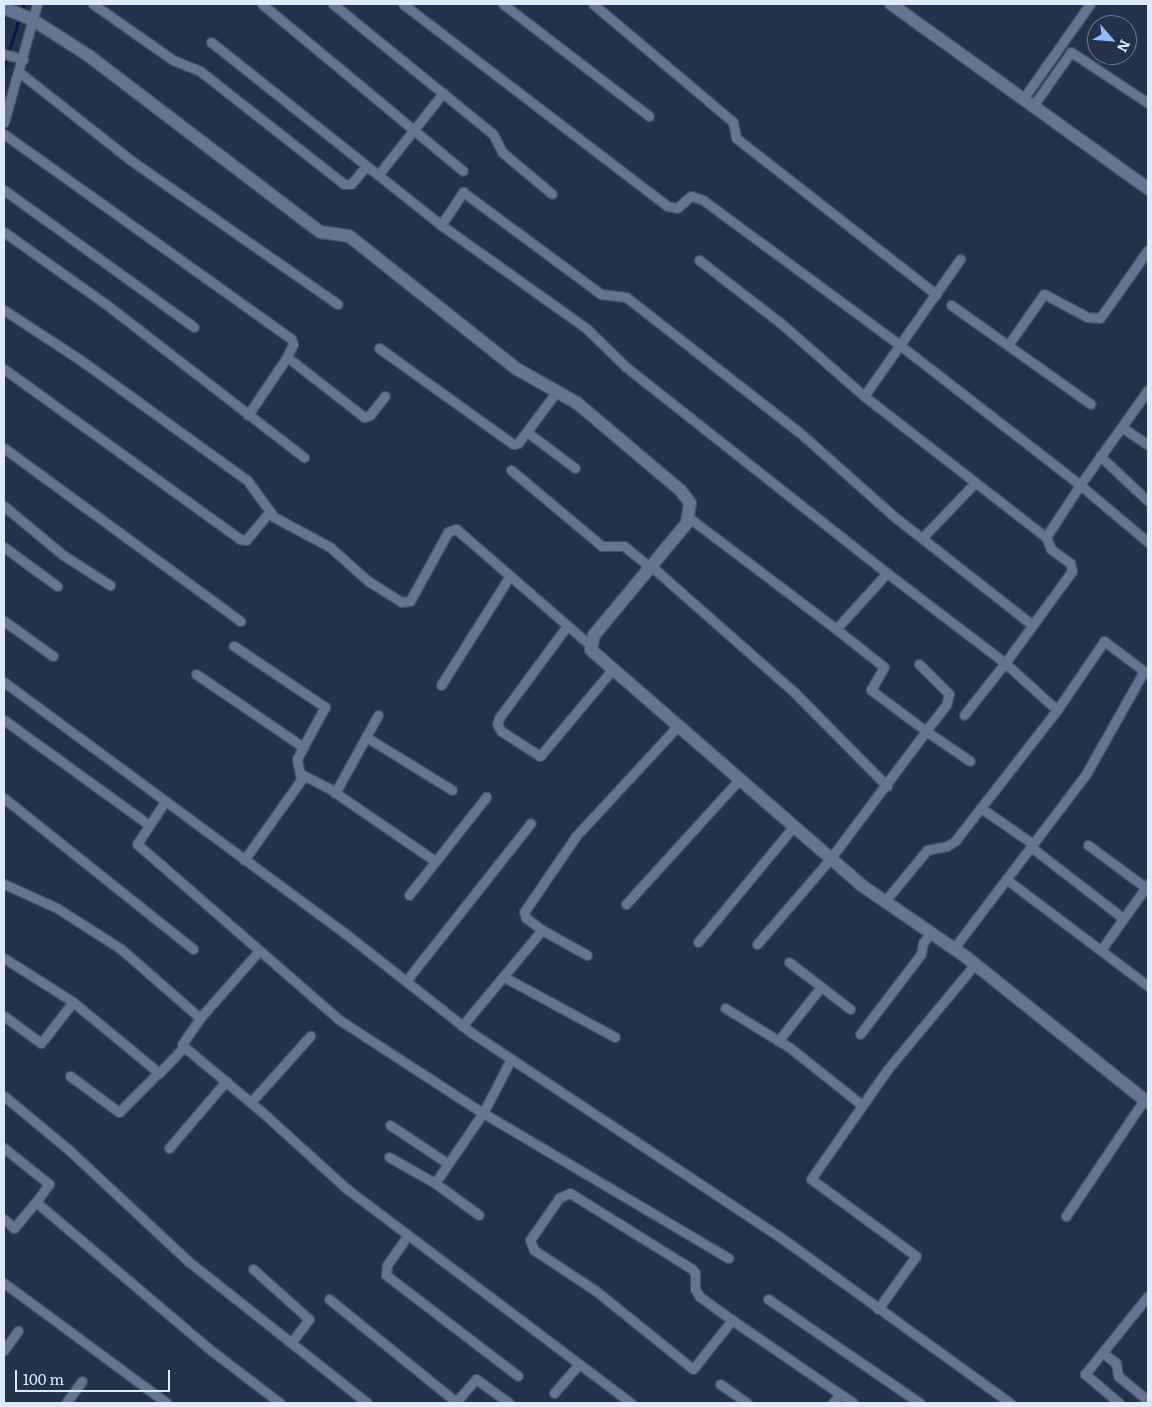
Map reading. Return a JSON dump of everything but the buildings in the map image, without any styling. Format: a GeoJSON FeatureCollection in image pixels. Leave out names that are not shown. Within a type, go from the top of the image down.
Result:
{"type":"FeatureCollection","features":[{"type":"Feature","properties":{"kind":"street"},"geometry":{"type":"LineString","coordinates":[[4,122],[19,72],[20,59],[30,18],[37,4]]}},
{"type":"Feature","properties":{"kind":"street"},"geometry":{"type":"LineString","coordinates":[[93,4],[173,60],[200,71],[344,184],[351,184],[366,166]]}},
{"type":"Feature","properties":{"kind":"street"},"geometry":{"type":"LineString","coordinates":[[262,4],[411,131],[463,171]]}},
{"type":"Feature","properties":{"kind":"street"},"geometry":{"type":"LineString","coordinates":[[333,4],[493,134],[502,152],[552,194]]}},
{"type":"Feature","properties":{"kind":"street"},"geometry":{"type":"LineString","coordinates":[[403,4],[668,206],[677,208],[691,196],[703,200],[901,346],[1080,484],[1148,542]]}},
{"type":"Feature","properties":{"kind":"street"},"geometry":{"type":"LineString","coordinates":[[503,4],[648,116]]}},
{"type":"Feature","properties":{"kind":"street"},"geometry":{"type":"LineString","coordinates":[[594,4],[733,122],[736,138],[936,294]]}},
{"type":"Feature","properties":{"kind":"street"},"geometry":{"type":"LineString","coordinates":[[890,4],[1148,189]]}},
{"type":"Feature","properties":{"kind":"street"},"geometry":{"type":"LineString","coordinates":[[1028,102],[1090,4]]}},
{"type":"Feature","properties":{"kind":"street"},"geometry":{"type":"LineString","coordinates":[[6,10],[30,18],[89,56],[320,232],[350,236],[517,369],[558,390],[583,408],[681,491],[690,503],[688,517],[682,530],[650,566],[590,645]]}},
{"type":"Feature","properties":{"kind":"street"},"geometry":{"type":"LineString","coordinates":[[211,42],[441,225],[586,328],[626,367],[887,573],[1005,663],[1057,710]]}},
{"type":"Feature","properties":{"kind":"street"},"geometry":{"type":"LineString","coordinates":[[1028,102],[1071,52],[1148,103]]}},
{"type":"Feature","properties":{"kind":"street"},"geometry":{"type":"LineString","coordinates":[[4,54],[20,59]]}},
{"type":"Feature","properties":{"kind":"street"},"geometry":{"type":"LineString","coordinates":[[19,72],[129,159],[338,304]]}},
{"type":"Feature","properties":{"kind":"street"},"geometry":{"type":"LineString","coordinates":[[378,175],[443,93]]}},
{"type":"Feature","properties":{"kind":"street"},"geometry":{"type":"LineString","coordinates":[[4,134],[288,336],[293,344],[287,357],[248,415]]}},
{"type":"Feature","properties":{"kind":"street"},"geometry":{"type":"LineString","coordinates":[[4,190],[194,327]]}},
{"type":"Feature","properties":{"kind":"street"},"geometry":{"type":"LineString","coordinates":[[441,225],[463,192],[601,294],[626,297],[799,432],[922,538],[1031,624]]}},
{"type":"Feature","properties":{"kind":"street"},"geometry":{"type":"LineString","coordinates":[[4,232],[107,305],[304,457]]}},
{"type":"Feature","properties":{"kind":"street"},"geometry":{"type":"LineString","coordinates":[[1008,345],[1044,294],[1087,317],[1100,318],[1148,250]]}},
{"type":"Feature","properties":{"kind":"street"},"geometry":{"type":"LineString","coordinates":[[864,396],[901,346],[960,259]]}},
{"type":"Feature","properties":{"kind":"street"},"geometry":{"type":"LineString","coordinates":[[699,260],[783,325],[864,396],[1046,537],[1051,549],[1070,563],[1072,571],[1031,624],[1005,663],[964,715]]}},
{"type":"Feature","properties":{"kind":"street"},"geometry":{"type":"LineString","coordinates":[[951,305],[1091,404]]}},
{"type":"Feature","properties":{"kind":"street"},"geometry":{"type":"LineString","coordinates":[[4,310],[79,358],[247,480],[269,513],[330,547],[368,581],[405,603],[410,601],[446,535],[453,528],[590,645],[612,670],[830,859],[885,901],[954,948],[1146,1102],[1066,1216]]}},
{"type":"Feature","properties":{"kind":"street"},"geometry":{"type":"LineString","coordinates":[[379,348],[511,444],[518,443],[558,390]]}},
{"type":"Feature","properties":{"kind":"street"},"geometry":{"type":"LineString","coordinates":[[287,357],[364,417],[370,415],[385,396]]}},
{"type":"Feature","properties":{"kind":"street"},"geometry":{"type":"LineString","coordinates":[[4,370],[240,539],[246,540],[269,513]]}},
{"type":"Feature","properties":{"kind":"street"},"geometry":{"type":"LineString","coordinates":[[1046,537],[1080,484],[1123,428],[1148,390]]}},
{"type":"Feature","properties":{"kind":"street"},"geometry":{"type":"LineString","coordinates":[[1123,428],[1148,445]]}},
{"type":"Feature","properties":{"kind":"street"},"geometry":{"type":"LineString","coordinates":[[526,432],[575,468]]}},
{"type":"Feature","properties":{"kind":"street"},"geometry":{"type":"LineString","coordinates":[[4,448],[240,620]]}},
{"type":"Feature","properties":{"kind":"street"},"geometry":{"type":"LineString","coordinates":[[1100,456],[1148,500]]}},
{"type":"Feature","properties":{"kind":"street"},"geometry":{"type":"LineString","coordinates":[[511,470],[602,546],[624,546],[650,566],[795,693],[887,786]]}},
{"type":"Feature","properties":{"kind":"street"},"geometry":{"type":"LineString","coordinates":[[922,538],[975,482]]}},
{"type":"Feature","properties":{"kind":"street"},"geometry":{"type":"LineString","coordinates":[[4,506],[64,555],[110,585]]}},
{"type":"Feature","properties":{"kind":"street"},"geometry":{"type":"LineString","coordinates":[[688,517],[884,667],[871,690],[970,761]]}},
{"type":"Feature","properties":{"kind":"street"},"geometry":{"type":"LineString","coordinates":[[4,547],[57,586]]}},
{"type":"Feature","properties":{"kind":"street"},"geometry":{"type":"LineString","coordinates":[[836,629],[887,573]]}},
{"type":"Feature","properties":{"kind":"street"},"geometry":{"type":"LineString","coordinates":[[441,685],[510,576]]}},
{"type":"Feature","properties":{"kind":"street"},"geometry":{"type":"LineString","coordinates":[[4,621],[53,656]]}},
{"type":"Feature","properties":{"kind":"street"},"geometry":{"type":"LineString","coordinates":[[567,626],[499,718],[497,724],[501,731],[540,756],[612,670]]}},
{"type":"Feature","properties":{"kind":"street"},"geometry":{"type":"LineString","coordinates":[[885,901],[923,853],[931,848],[951,845],[1057,710],[1104,641],[1146,672],[1086,774],[954,948]]}},
{"type":"Feature","properties":{"kind":"street"},"geometry":{"type":"LineString","coordinates":[[234,646],[325,707],[297,759],[301,780],[282,811],[244,860]]}},
{"type":"Feature","properties":{"kind":"street"},"geometry":{"type":"LineString","coordinates":[[757,944],[830,859],[887,786],[946,705],[949,694],[919,664]]}},
{"type":"Feature","properties":{"kind":"street"},"geometry":{"type":"LineString","coordinates":[[196,674],[303,747]]}},
{"type":"Feature","properties":{"kind":"street"},"geometry":{"type":"LineString","coordinates":[[4,682],[164,803],[244,860],[462,1026],[780,1237],[1010,1403]]}},
{"type":"Feature","properties":{"kind":"street"},"geometry":{"type":"LineString","coordinates":[[336,793],[378,715]]}},
{"type":"Feature","properties":{"kind":"street"},"geometry":{"type":"LineString","coordinates":[[4,720],[149,824]]}},
{"type":"Feature","properties":{"kind":"street"},"geometry":{"type":"LineString","coordinates":[[587,955],[542,930],[526,918],[526,909],[576,836],[677,727]]}},
{"type":"Feature","properties":{"kind":"street"},"geometry":{"type":"LineString","coordinates":[[366,737],[452,790]]}},
{"type":"Feature","properties":{"kind":"street"},"geometry":{"type":"LineString","coordinates":[[301,774],[336,793],[435,861]]}},
{"type":"Feature","properties":{"kind":"street"},"geometry":{"type":"LineString","coordinates":[[626,904],[738,781]]}},
{"type":"Feature","properties":{"kind":"street"},"geometry":{"type":"LineString","coordinates":[[409,895],[486,797]]}},
{"type":"Feature","properties":{"kind":"street"},"geometry":{"type":"LineString","coordinates":[[4,798],[192,949]]}},
{"type":"Feature","properties":{"kind":"street"},"geometry":{"type":"LineString","coordinates":[[164,803],[137,844],[258,952],[338,1019],[483,1113],[728,1258]]}},
{"type":"Feature","properties":{"kind":"street"},"geometry":{"type":"LineString","coordinates":[[981,808],[1032,845],[1123,918]]}},
{"type":"Feature","properties":{"kind":"street"},"geometry":{"type":"LineString","coordinates":[[406,982],[532,823]]}},
{"type":"Feature","properties":{"kind":"street"},"geometry":{"type":"LineString","coordinates":[[698,942],[793,827]]}},
{"type":"Feature","properties":{"kind":"street"},"geometry":{"type":"LineString","coordinates":[[1088,845],[1147,885],[1101,950]]}},
{"type":"Feature","properties":{"kind":"street"},"geometry":{"type":"LineString","coordinates":[[1006,879],[1148,986]]}},
{"type":"Feature","properties":{"kind":"street"},"geometry":{"type":"LineString","coordinates":[[4,884],[57,908],[121,950],[200,1018]]}},
{"type":"Feature","properties":{"kind":"street"},"geometry":{"type":"LineString","coordinates":[[462,1026],[542,930]]}},
{"type":"Feature","properties":{"kind":"street"},"geometry":{"type":"LineString","coordinates":[[860,1034],[921,954],[923,943],[931,932]]}},
{"type":"Feature","properties":{"kind":"street"},"geometry":{"type":"LineString","coordinates":[[70,1076],[119,1112],[184,1046],[200,1018],[258,952]]}},
{"type":"Feature","properties":{"kind":"street"},"geometry":{"type":"LineString","coordinates":[[4,958],[73,1002],[158,1073]]}},
{"type":"Feature","properties":{"kind":"street"},"geometry":{"type":"LineString","coordinates":[[789,962],[850,1009]]}},
{"type":"Feature","properties":{"kind":"street"},"geometry":{"type":"LineString","coordinates":[[878,1308],[916,1256],[811,1178],[862,1105],[974,964]]}},
{"type":"Feature","properties":{"kind":"street"},"geometry":{"type":"LineString","coordinates":[[504,977],[615,1037]]}},
{"type":"Feature","properties":{"kind":"street"},"geometry":{"type":"LineString","coordinates":[[778,1041],[821,987]]}},
{"type":"Feature","properties":{"kind":"street"},"geometry":{"type":"LineString","coordinates":[[4,1016],[41,1043],[73,1002]]}},
{"type":"Feature","properties":{"kind":"street"},"geometry":{"type":"LineString","coordinates":[[725,1008],[778,1041],[862,1105]]}},
{"type":"Feature","properties":{"kind":"street"},"geometry":{"type":"LineString","coordinates":[[251,1102],[310,1036]]}},
{"type":"Feature","properties":{"kind":"street"},"geometry":{"type":"LineString","coordinates":[[184,1046],[251,1102],[346,1189],[631,1403]]}},
{"type":"Feature","properties":{"kind":"street"},"geometry":{"type":"LineString","coordinates":[[435,1184],[447,1163],[483,1113],[511,1059]]}},
{"type":"Feature","properties":{"kind":"street"},"geometry":{"type":"LineString","coordinates":[[169,1148],[226,1081]]}},
{"type":"Feature","properties":{"kind":"street"},"geometry":{"type":"LineString","coordinates":[[4,1096],[69,1150],[188,1260],[367,1403]]}},
{"type":"Feature","properties":{"kind":"street"},"geometry":{"type":"LineString","coordinates":[[390,1125],[447,1163]]}},
{"type":"Feature","properties":{"kind":"street"},"geometry":{"type":"LineString","coordinates":[[4,1148],[49,1184],[14,1228],[4,1219]]}},
{"type":"Feature","properties":{"kind":"street"},"geometry":{"type":"LineString","coordinates":[[389,1157],[435,1184],[479,1215]]}},
{"type":"Feature","properties":{"kind":"street"},"geometry":{"type":"LineString","coordinates":[[732,1320],[693,1369],[596,1291],[534,1250],[530,1240],[559,1198],[570,1193],[692,1269],[696,1273],[695,1289],[700,1297],[853,1403]]}},
{"type":"Feature","properties":{"kind":"street"},"geometry":{"type":"LineString","coordinates":[[36,1202],[212,1351],[280,1403]]}},
{"type":"Feature","properties":{"kind":"street"},"geometry":{"type":"LineString","coordinates":[[408,1235],[387,1265],[386,1275],[518,1376]]}},
{"type":"Feature","properties":{"kind":"street"},"geometry":{"type":"LineString","coordinates":[[253,1269],[309,1319],[291,1343]]}},
{"type":"Feature","properties":{"kind":"street"},"geometry":{"type":"LineString","coordinates":[[4,1283],[167,1403]]}},
{"type":"Feature","properties":{"kind":"street"},"geometry":{"type":"LineString","coordinates":[[1118,1403],[1085,1374],[1148,1296]]}},
{"type":"Feature","properties":{"kind":"street"},"geometry":{"type":"LineString","coordinates":[[328,1299],[456,1402],[476,1379],[504,1402]]}},
{"type":"Feature","properties":{"kind":"street"},"geometry":{"type":"LineString","coordinates":[[768,1299],[920,1403]]}},
{"type":"Feature","properties":{"kind":"street"},"geometry":{"type":"LineString","coordinates":[[4,1350],[18,1331]]}},
{"type":"Feature","properties":{"kind":"street"},"geometry":{"type":"LineString","coordinates":[[1103,1353],[1116,1363],[1118,1376],[1148,1399]]}},
{"type":"Feature","properties":{"kind":"street"},"geometry":{"type":"LineString","coordinates":[[554,1393],[579,1364]]}},
{"type":"Feature","properties":{"kind":"street"},"geometry":{"type":"LineString","coordinates":[[66,1403],[82,1381]]}},
{"type":"Feature","properties":{"kind":"street"},"geometry":{"type":"LineString","coordinates":[[720,1384],[748,1403]]}},
{"type":"Feature","properties":{"kind":"street"},"geometry":{"type":"LineString","coordinates":[[834,1403],[840,1394]]}},
{"type":"Feature","properties":{"kind":"waterway"},"geometry":{"type":"LineString","coordinates":[[21,13],[24,4]]}},
{"type":"Feature","properties":{"kind":"waterway"},"geometry":{"type":"LineString","coordinates":[[4,66],[19,19]]}}]}
